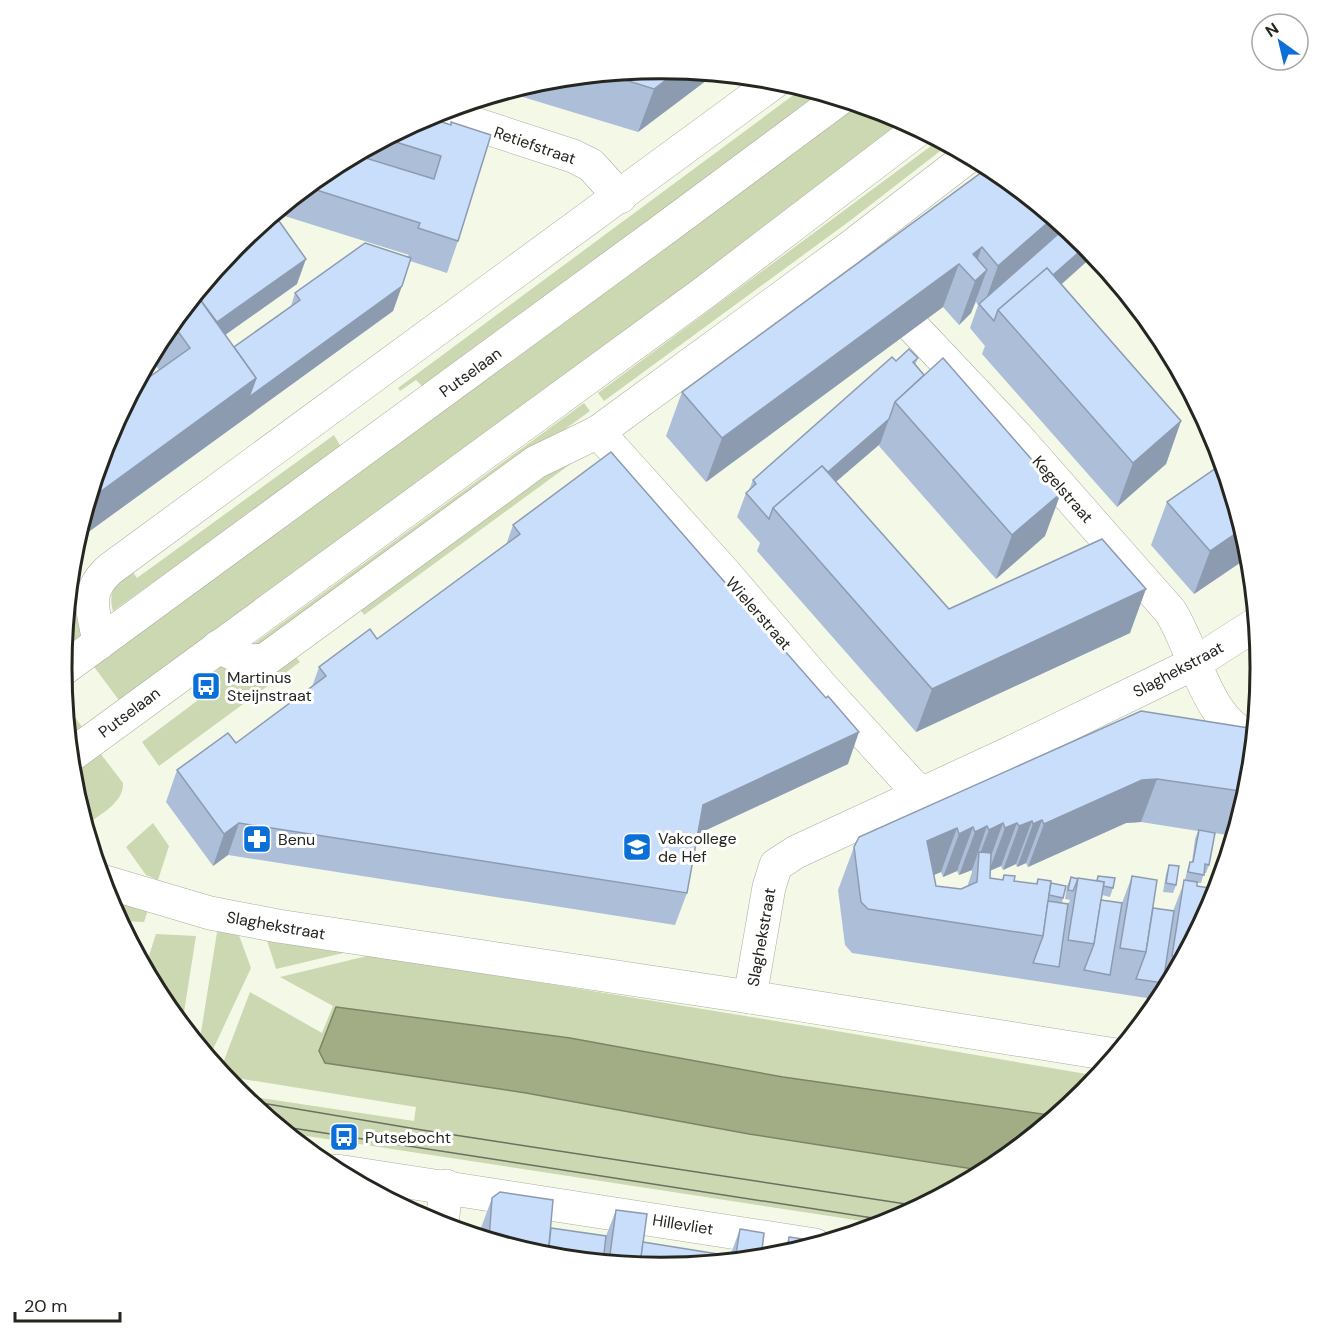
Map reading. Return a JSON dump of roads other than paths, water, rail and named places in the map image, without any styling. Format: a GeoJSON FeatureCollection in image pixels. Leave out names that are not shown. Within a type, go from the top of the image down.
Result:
{"type":"FeatureCollection","features":[{"type":"Feature","properties":{"kind":"street"},"geometry":{"type":"LineString","coordinates":[[99,643],[91,595],[97,580],[110,569],[766,88]]}},
{"type":"Feature","properties":{"kind":"street","name":"Putselaan"},"geometry":{"type":"LineString","coordinates":[[72,663],[832,105]]}},
{"type":"Feature","properties":{"kind":"street","name":"Retiefstraat"},"geometry":{"type":"LineString","coordinates":[[454,117],[573,156],[591,165],[620,197]]}},
{"type":"Feature","properties":{"kind":"street","name":"Putselaan"},"geometry":{"type":"LineString","coordinates":[[78,750],[705,292],[911,135]]}},
{"type":"Feature","properties":{"kind":"street"},"geometry":{"type":"LineString","coordinates":[[218,647],[249,661],[265,660],[536,462],[598,432],[858,261],[963,162]]}},
{"type":"Feature","properties":{"kind":"street","name":"Kegelstraat"},"geometry":{"type":"LineString","coordinates":[[914,328],[1016,436],[1170,611],[1181,628],[1215,703],[1226,719],[1238,731],[1246,735]]}},
{"type":"Feature","properties":{"kind":"street","name":"Wielerstraat"},"geometry":{"type":"LineString","coordinates":[[598,432],[920,794]]}},
{"type":"Feature","properties":{"kind":"street","name":"Slaghekstraat"},"geometry":{"type":"LineString","coordinates":[[114,885],[210,914],[750,997],[769,887],[776,865],[796,852],[1010,753],[1195,663],[1249,629]]}},
{"type":"Feature","properties":{"kind":"street"},"geometry":{"type":"LineString","coordinates":[[750,997],[1106,1053]]}},
{"type":"Feature","properties":{"kind":"street","name":"Hillevliet"},"geometry":{"type":"LineString","coordinates":[[360,1174],[794,1242]]}},
{"type":"Feature","properties":{"kind":"street"},"geometry":{"type":"LineString","coordinates":[[443,1215],[446,1186]]}},
{"type":"Feature","properties":{"kind":"tram line"},"geometry":{"type":"LineString","coordinates":[[265,1104],[904,1204]]}},
{"type":"Feature","properties":{"kind":"tram line"},"geometry":{"type":"LineString","coordinates":[[294,1128],[871,1218]]}},
{"type":"Feature","properties":{"kind":"place","name":"Martinus Steijnstraat"},"geometry":{"type":"Point","coordinates":[206,686]}},
{"type":"Feature","properties":{"kind":"place","name":"Benu"},"geometry":{"type":"Point","coordinates":[257,839]}},
{"type":"Feature","properties":{"kind":"place","name":"Vakcollege de Hef"},"geometry":{"type":"Point","coordinates":[637,847]}},
{"type":"Feature","properties":{"kind":"place","name":"Putsebocht"},"geometry":{"type":"Point","coordinates":[344,1137]}}]}
